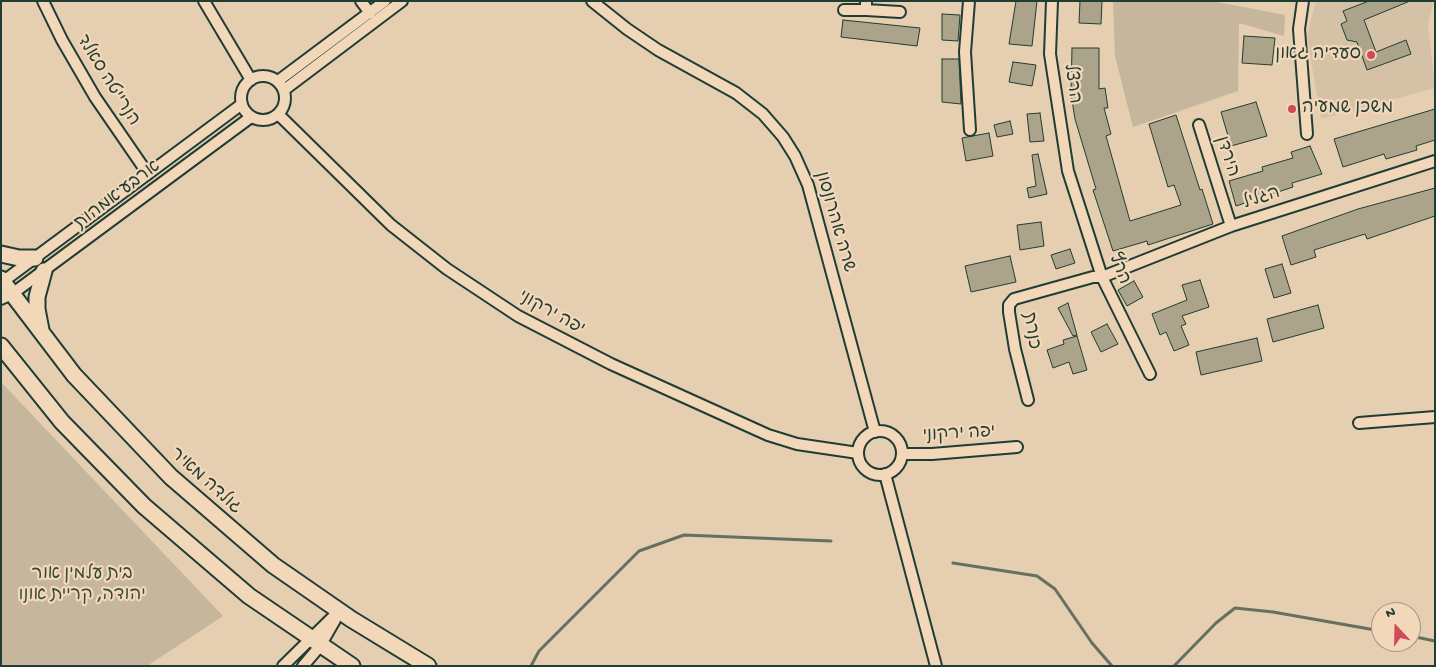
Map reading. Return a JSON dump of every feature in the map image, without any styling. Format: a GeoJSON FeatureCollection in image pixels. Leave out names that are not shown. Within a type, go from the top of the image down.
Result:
{"type":"FeatureCollection","features":[{"type":"Feature","properties":{"kind":"main road"},"geometry":{"type":"LineString","coordinates":[[1,254],[19,258],[35,258]]}},
{"type":"Feature","properties":{"kind":"main road"},"geometry":{"type":"LineString","coordinates":[[43,336],[37,309],[37,297],[44,271]]}},
{"type":"Feature","properties":{"kind":"main road","name":"גולדה מאיר"},"geometry":{"type":"LineString","coordinates":[[2,281],[7,297],[43,336],[92,396],[170,477],[273,565],[339,612],[428,666]]}},
{"type":"Feature","properties":{"kind":"main road"},"geometry":{"type":"LineString","coordinates":[[1,346],[62,422],[137,500],[249,596],[352,666]]}},
{"type":"Feature","properties":{"kind":"street","name":"הנרייטה סאלד"},"geometry":{"type":"LineString","coordinates":[[43,1],[62,40],[95,97],[148,174]]}},
{"type":"Feature","properties":{"kind":"street"},"geometry":{"type":"LineString","coordinates":[[204,1],[251,80]]}},
{"type":"Feature","properties":{"kind":"street"},"geometry":{"type":"LineString","coordinates":[[361,1],[370,13]]}},
{"type":"Feature","properties":{"kind":"street"},"geometry":{"type":"LineString","coordinates":[[281,86],[385,1]]}},
{"type":"Feature","properties":{"kind":"street"},"geometry":{"type":"LineString","coordinates":[[281,86],[402,1]]}},
{"type":"Feature","properties":{"kind":"street","name":"שרה אהרונסון"},"geometry":{"type":"LineString","coordinates":[[592,1],[635,34],[705,77],[736,93],[763,114],[783,137],[795,156],[808,185],[875,432]]}},
{"type":"Feature","properties":{"kind":"street"},"geometry":{"type":"LineString","coordinates":[[970,1],[965,52],[970,130]]}},
{"type":"Feature","properties":{"kind":"street","name":"הרצל"},"geometry":{"type":"LineString","coordinates":[[1052,1],[1050,54],[1068,171]]}},
{"type":"Feature","properties":{"kind":"street"},"geometry":{"type":"LineString","coordinates":[[1303,1],[1299,29],[1307,134]]}},
{"type":"Feature","properties":{"kind":"street"},"geometry":{"type":"LineString","coordinates":[[844,10],[866,6],[900,12]]}},
{"type":"Feature","properties":{"kind":"street"},"geometry":{"type":"LineString","coordinates":[[263,76],[281,86],[286,98],[284,107],[278,114],[262,120],[251,117],[242,104],[242,89],[251,80],[263,76]]}},
{"type":"Feature","properties":{"kind":"street","name":"ארבע אמהות"},"geometry":{"type":"LineString","coordinates":[[2,281],[242,104]]}},
{"type":"Feature","properties":{"kind":"street","name":"יפה ירקוני"},"geometry":{"type":"LineString","coordinates":[[278,114],[391,225],[447,269],[518,316],[610,364],[759,432],[797,444],[858,453]]}},
{"type":"Feature","properties":{"kind":"street","name":"ארבע אמהות"},"geometry":{"type":"LineString","coordinates":[[7,297],[251,117]]}},
{"type":"Feature","properties":{"kind":"street","name":"הירדן"},"geometry":{"type":"LineString","coordinates":[[1199,125],[1231,226]]}},
{"type":"Feature","properties":{"kind":"street","name":"הגליל"},"geometry":{"type":"LineString","coordinates":[[1102,277],[1231,226],[1435,161]]}},
{"type":"Feature","properties":{"kind":"street","name":"הרץ"},"geometry":{"type":"LineString","coordinates":[[1068,171],[1102,277],[1150,374]]}},
{"type":"Feature","properties":{"kind":"street","name":"כנרת"},"geometry":{"type":"LineString","coordinates":[[1028,400],[1015,350],[1009,305],[1014,299],[1093,277],[1102,277]]}},
{"type":"Feature","properties":{"kind":"street"},"geometry":{"type":"LineString","coordinates":[[1359,422],[1435,417]]}},
{"type":"Feature","properties":{"kind":"street"},"geometry":{"type":"LineString","coordinates":[[875,432],[889,433],[896,438],[902,454],[900,462],[895,469],[885,474],[871,473],[864,468],[858,453],[860,444],[865,437],[875,432]]}},
{"type":"Feature","properties":{"kind":"street","name":"יפה ירקוני"},"geometry":{"type":"LineString","coordinates":[[902,454],[1017,447]]}},
{"type":"Feature","properties":{"kind":"street"},"geometry":{"type":"LineString","coordinates":[[885,474],[936,666]]}},
{"type":"Feature","properties":{"kind":"street"},"geometry":{"type":"LineString","coordinates":[[303,666],[315,642],[339,612]]}},
{"type":"Feature","properties":{"kind":"street"},"geometry":{"type":"LineString","coordinates":[[283,666],[315,642]]}},
{"type":"Feature","properties":{"kind":"shaded area","name":"סעדיה גאון"},"geometry":{"type":"Polygon","coordinates":[[[1316,1],[1433,1],[1428,25],[1435,88],[1321,119],[1307,36],[1316,1]]]}},
{"type":"Feature","properties":{"kind":"green space"},"geometry":{"type":"Polygon","coordinates":[[[1113,1],[1212,1],[1285,15],[1284,36],[1239,23],[1238,91],[1133,127],[1115,56],[1113,1]]]}},
{"type":"Feature","properties":{"kind":"green space","name":"בית עלמין אור יהודה, קריית אונו"},"geometry":{"type":"Polygon","coordinates":[[[1,382],[223,616],[147,666],[1,666],[1,382]]]}},
{"type":"Feature","properties":{"kind":"building"},"geometry":{"type":"Polygon","coordinates":[[[1016,1],[1037,1],[1032,46],[1009,44],[1016,1]]]}},
{"type":"Feature","properties":{"kind":"building"},"geometry":{"type":"Polygon","coordinates":[[[1080,1],[1102,1],[1101,24],[1079,23],[1080,1]]]}},
{"type":"Feature","properties":{"kind":"building"},"geometry":{"type":"Polygon","coordinates":[[[1369,1],[1410,1],[1364,20],[1376,52],[1406,40],[1411,54],[1367,70],[1357,42],[1347,40],[1341,24],[1347,21],[1343,11],[1369,1]]]}},
{"type":"Feature","properties":{"kind":"building"},"geometry":{"type":"Polygon","coordinates":[[[942,14],[960,15],[958,41],[942,40],[942,14]]]}},
{"type":"Feature","properties":{"kind":"building"},"geometry":{"type":"Polygon","coordinates":[[[843,20],[920,28],[917,46],[841,37],[843,20]]]}},
{"type":"Feature","properties":{"kind":"building"},"geometry":{"type":"Polygon","coordinates":[[[1244,36],[1275,38],[1272,65],[1242,63],[1244,36]]]}},
{"type":"Feature","properties":{"kind":"building"},"geometry":{"type":"Polygon","coordinates":[[[1072,48],[1099,48],[1099,89],[1105,88],[1108,108],[1104,108],[1111,134],[1106,136],[1130,221],[1181,205],[1174,185],[1168,187],[1149,124],[1176,115],[1213,224],[1148,245],[1147,241],[1113,251],[1093,190],[1096,189],[1075,119],[1071,94],[1072,48]]]}},
{"type":"Feature","properties":{"kind":"building"},"geometry":{"type":"Polygon","coordinates":[[[942,59],[959,59],[961,104],[942,102],[942,59]]]}},
{"type":"Feature","properties":{"kind":"building"},"geometry":{"type":"Polygon","coordinates":[[[1013,62],[1036,65],[1032,86],[1009,82],[1013,62]]]}},
{"type":"Feature","properties":{"kind":"building"},"geometry":{"type":"Polygon","coordinates":[[[1256,102],[1267,136],[1231,146],[1221,112],[1256,102]]]}},
{"type":"Feature","properties":{"kind":"building"},"geometry":{"type":"Polygon","coordinates":[[[1435,109],[1435,140],[1416,146],[1417,150],[1386,159],[1384,154],[1343,167],[1334,139],[1435,109]]]}},
{"type":"Feature","properties":{"kind":"building"},"geometry":{"type":"Polygon","coordinates":[[[1040,113],[1044,141],[1030,142],[1027,114],[1040,113]]]}},
{"type":"Feature","properties":{"kind":"building"},"geometry":{"type":"Polygon","coordinates":[[[1010,121],[1013,134],[997,137],[994,125],[1010,121]]]}},
{"type":"Feature","properties":{"kind":"building"},"geometry":{"type":"Polygon","coordinates":[[[989,133],[993,156],[966,161],[962,138],[989,133]]]}},
{"type":"Feature","properties":{"kind":"building"},"geometry":{"type":"Polygon","coordinates":[[[1310,146],[1322,174],[1292,183],[1293,187],[1236,206],[1229,181],[1263,171],[1262,167],[1293,158],[1291,152],[1310,146]]]}},
{"type":"Feature","properties":{"kind":"building"},"geometry":{"type":"Polygon","coordinates":[[[1038,154],[1047,194],[1029,198],[1027,188],[1036,186],[1032,155],[1038,154]]]}},
{"type":"Feature","properties":{"kind":"building"},"geometry":{"type":"Polygon","coordinates":[[[1435,188],[1435,216],[1367,239],[1365,234],[1314,250],[1316,257],[1291,265],[1282,236],[1358,209],[1435,188]]]}},
{"type":"Feature","properties":{"kind":"building"},"geometry":{"type":"Polygon","coordinates":[[[1041,222],[1044,246],[1020,250],[1017,225],[1041,222]]]}},
{"type":"Feature","properties":{"kind":"building"},"geometry":{"type":"Polygon","coordinates":[[[1070,249],[1075,263],[1056,269],[1051,255],[1070,249]]]}},
{"type":"Feature","properties":{"kind":"building"},"geometry":{"type":"Polygon","coordinates":[[[1010,256],[1016,282],[971,292],[965,266],[1010,256]]]}},
{"type":"Feature","properties":{"kind":"building"},"geometry":{"type":"Polygon","coordinates":[[[1282,264],[1291,293],[1274,298],[1265,269],[1282,264]]]}},
{"type":"Feature","properties":{"kind":"building"},"geometry":{"type":"Polygon","coordinates":[[[1200,280],[1209,307],[1182,316],[1186,324],[1181,326],[1189,345],[1174,351],[1166,332],[1160,335],[1152,314],[1187,300],[1182,285],[1200,280]]]}},
{"type":"Feature","properties":{"kind":"building"},"geometry":{"type":"Polygon","coordinates":[[[1134,281],[1143,297],[1127,306],[1118,290],[1134,281]]]}},
{"type":"Feature","properties":{"kind":"building"},"geometry":{"type":"Polygon","coordinates":[[[1068,303],[1077,335],[1073,336],[1058,308],[1068,303]]]}},
{"type":"Feature","properties":{"kind":"building"},"geometry":{"type":"Polygon","coordinates":[[[1318,305],[1324,328],[1273,342],[1267,319],[1318,305]]]}},
{"type":"Feature","properties":{"kind":"building"},"geometry":{"type":"Polygon","coordinates":[[[1107,324],[1118,344],[1101,352],[1091,332],[1107,324]]]}},
{"type":"Feature","properties":{"kind":"building"},"geometry":{"type":"Polygon","coordinates":[[[1077,336],[1087,370],[1073,374],[1069,362],[1053,368],[1047,350],[1064,344],[1063,340],[1077,336]]]}},
{"type":"Feature","properties":{"kind":"building"},"geometry":{"type":"Polygon","coordinates":[[[1257,338],[1262,361],[1201,375],[1196,352],[1257,338]]]}},
{"type":"Feature","properties":{"kind":"waterway"},"geometry":{"type":"LineString","coordinates":[[531,666],[539,651],[639,551],[684,535],[831,541]]}},
{"type":"Feature","properties":{"kind":"waterway"},"geometry":{"type":"LineString","coordinates":[[953,563],[1037,576],[1055,589],[1092,643],[1112,666]]}},
{"type":"Feature","properties":{"kind":"waterway"},"geometry":{"type":"LineString","coordinates":[[1174,666],[1216,623],[1235,608],[1273,612],[1371,629]]}},
{"type":"Feature","properties":{"kind":"waterway"},"geometry":{"type":"LineString","coordinates":[[1421,638],[1435,641]]}},
{"type":"Feature","properties":{"kind":"place","name":"סעדיה גאון"},"geometry":{"type":"Point","coordinates":[1371,55]}},
{"type":"Feature","properties":{"kind":"place","name":"משכן שמעיה"},"geometry":{"type":"Point","coordinates":[1292,109]}}]}
